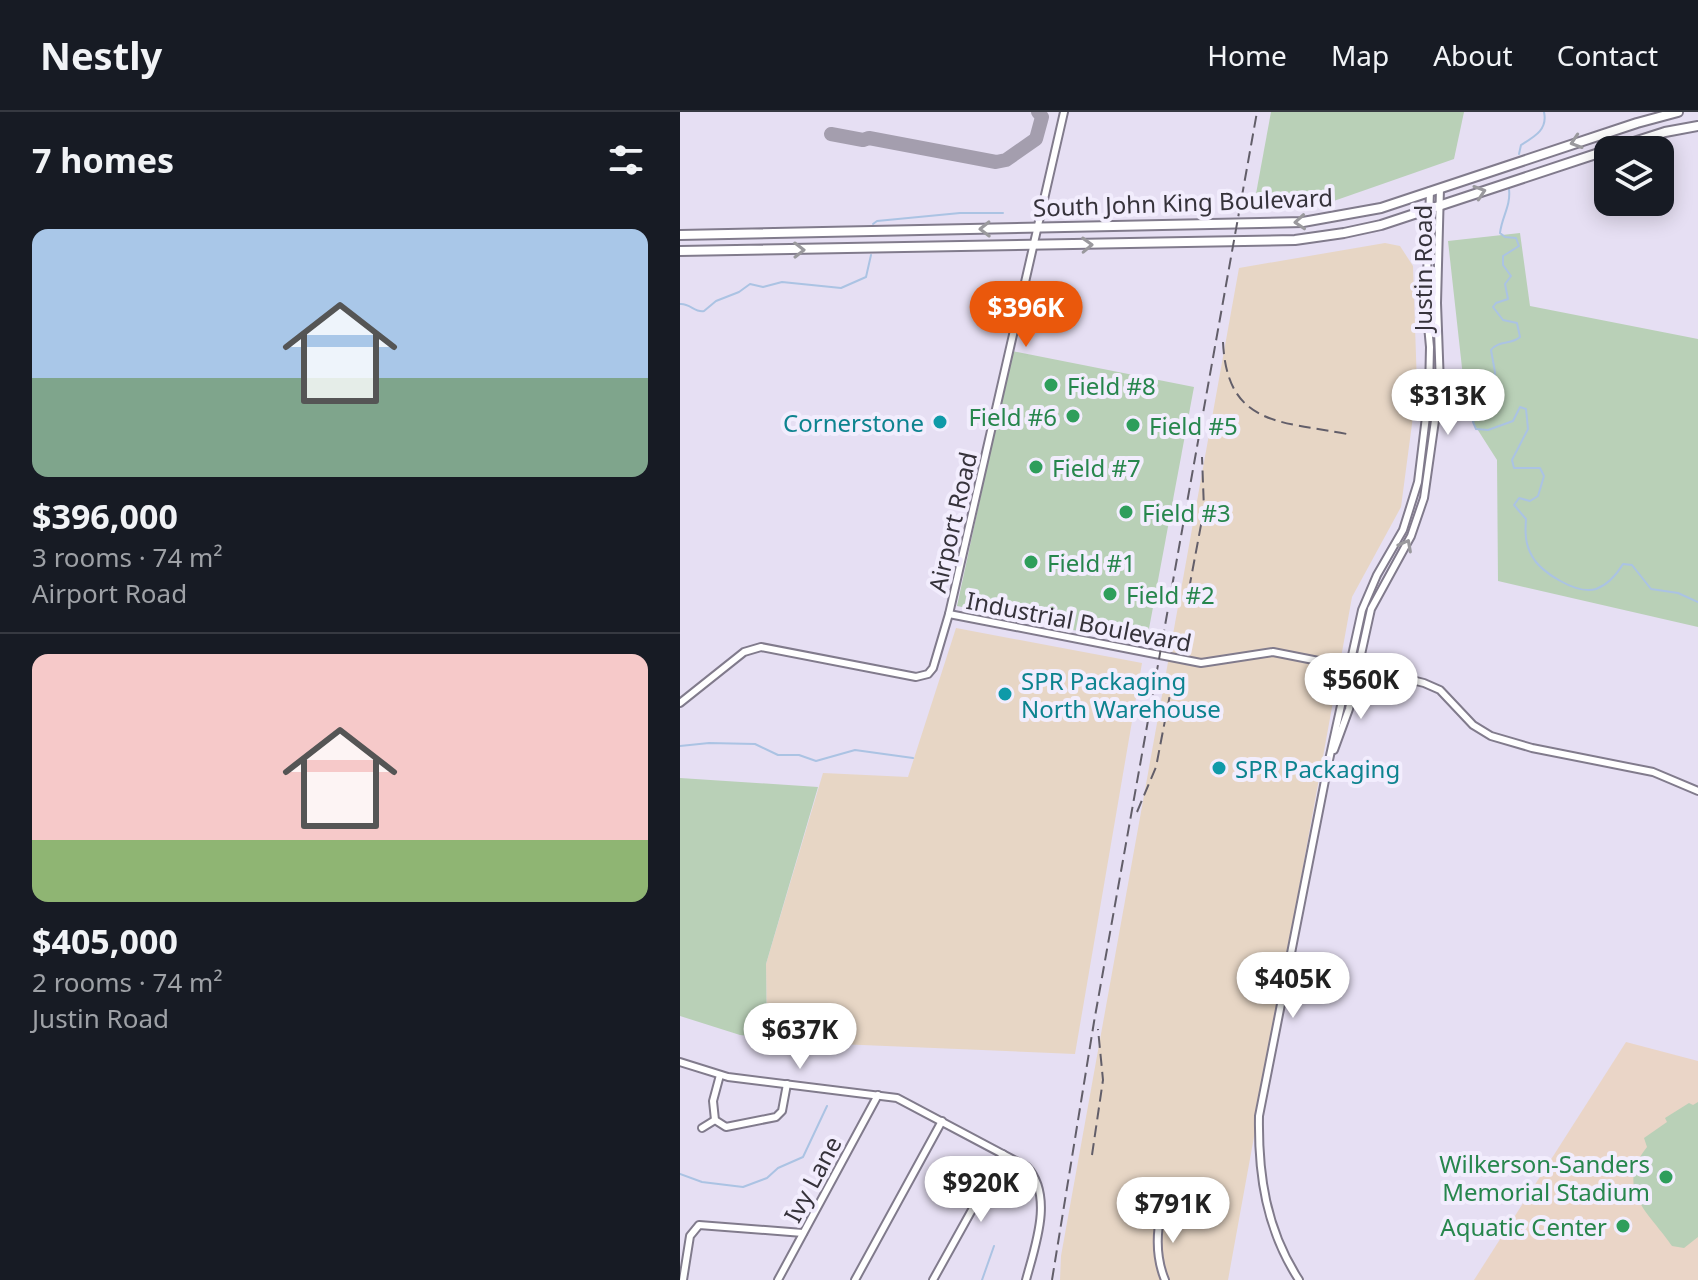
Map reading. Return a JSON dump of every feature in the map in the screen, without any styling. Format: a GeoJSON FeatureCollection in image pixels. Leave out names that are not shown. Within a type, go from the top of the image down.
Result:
{"type":"FeatureCollection","features":[{"type":"Feature","properties":{"kind":"main road","name":"South John King Boulevard"},"geometry":{"type":"LineString","coordinates":[[680,235],[1303,222],[1381,208],[1678,112]]}},
{"type":"Feature","properties":{"kind":"main road","name":"South John King Boulevard"},"geometry":{"type":"LineString","coordinates":[[1652,136],[1698,126]]}},
{"type":"Feature","properties":{"kind":"main road","name":"South John King Boulevard"},"geometry":{"type":"LineString","coordinates":[[680,251],[1295,240],[1369,228],[1594,155]]}},
{"type":"Feature","properties":{"kind":"main road"},"geometry":{"type":"LineString","coordinates":[[721,234],[721,251]]}},
{"type":"Feature","properties":{"kind":"street","name":"Airport Road"},"geometry":{"type":"LineString","coordinates":[[680,703],[744,652],[761,647],[919,677],[933,668],[949,614],[1064,112]]}},
{"type":"Feature","properties":{"kind":"street","name":"Justin Road"},"geometry":{"type":"LineString","coordinates":[[1329,760],[1346,720],[1371,609],[1411,536],[1427,483],[1440,372],[1437,303],[1440,187]]}},
{"type":"Feature","properties":{"kind":"street","name":"Justin Road"},"geometry":{"type":"LineString","coordinates":[[1299,1280],[1282,1251],[1270,1221],[1259,1159],[1259,1116],[1329,760],[1362,610],[1377,575],[1403,530],[1418,482],[1429,392],[1430,347],[1426,304],[1430,191]]}},
{"type":"Feature","properties":{"kind":"street"},"geometry":{"type":"LineString","coordinates":[[1377,575],[1385,580]]}},
{"type":"Feature","properties":{"kind":"street","name":"Industrial Boulevard"},"geometry":{"type":"LineString","coordinates":[[949,614],[1201,663],[1273,652],[1412,680],[1440,690],[1473,725],[1498,739],[1653,772],[1698,791]]}},
{"type":"Feature","properties":{"kind":"street"},"geometry":{"type":"LineString","coordinates":[[680,1062],[720,1075],[878,1095],[911,1103],[1027,1167],[1035,1175],[1039,1187],[1040,1216],[1026,1280]]}},
{"type":"Feature","properties":{"kind":"street"},"geometry":{"type":"LineString","coordinates":[[720,1075],[712,1111],[720,1125],[729,1127],[776,1117],[782,1111],[787,1084]]}},
{"type":"Feature","properties":{"kind":"street","name":"Ivy Lane"},"geometry":{"type":"LineString","coordinates":[[778,1280],[878,1095]]}},
{"type":"Feature","properties":{"kind":"street"},"geometry":{"type":"LineString","coordinates":[[702,1128],[715,1120]]}},
{"type":"Feature","properties":{"kind":"street"},"geometry":{"type":"LineString","coordinates":[[855,1280],[942,1121]]}},
{"type":"Feature","properties":{"kind":"street"},"geometry":{"type":"LineString","coordinates":[[933,1280],[1003,1154]]}},
{"type":"Feature","properties":{"kind":"street"},"geometry":{"type":"LineString","coordinates":[[1161,1213],[1158,1256],[1165,1280]]}},
{"type":"Feature","properties":{"kind":"street"},"geometry":{"type":"LineString","coordinates":[[683,1280],[690,1236],[699,1225],[803,1233]]}},
{"type":"Feature","properties":{"kind":"shaded area"},"geometry":{"type":"Polygon","coordinates":[[[1385,243],[1400,246],[1413,266],[1417,386],[1401,507],[1352,597],[1228,1280],[1060,1280],[1061,1256],[1239,268],[1385,243]]]}},
{"type":"Feature","properties":{"kind":"shaded area"},"geometry":{"type":"Polygon","coordinates":[[[956,628],[1142,663],[1075,1054],[790,1042],[767,1038],[766,964],[823,773],[908,777],[956,628]]]}},
{"type":"Feature","properties":{"kind":"shaded area"},"geometry":{"type":"Polygon","coordinates":[[[1626,1042],[1698,1061],[1698,1280],[1474,1280],[1626,1042]]]}},
{"type":"Feature","properties":{"kind":"green space"},"geometry":{"type":"Polygon","coordinates":[[[1271,112],[1464,112],[1454,159],[1328,203],[1253,210],[1271,112]]]}},
{"type":"Feature","properties":{"kind":"green space"},"geometry":{"type":"Polygon","coordinates":[[[1520,233],[1530,306],[1698,339],[1698,627],[1498,581],[1497,460],[1467,413],[1448,241],[1520,233]]]}},
{"type":"Feature","properties":{"kind":"green space"},"geometry":{"type":"Polygon","coordinates":[[[1012,351],[1194,387],[1146,645],[957,606],[1012,351]]]}},
{"type":"Feature","properties":{"kind":"green space"},"geometry":{"type":"Polygon","coordinates":[[[680,778],[818,787],[766,964],[767,1038],[740,1035],[680,1016],[680,778]]]}},
{"type":"Feature","properties":{"kind":"green space","name":"Wilkerson-Sanders Memorial Stadium"},"geometry":{"type":"Polygon","coordinates":[[[1698,1102],[1698,1237],[1684,1248],[1672,1246],[1646,1212],[1634,1189],[1634,1176],[1637,1162],[1647,1147],[1644,1138],[1667,1122],[1665,1118],[1689,1103],[1693,1105],[1698,1102]]]}},
{"type":"Feature","properties":{"kind":"waterway"},"geometry":{"type":"LineString","coordinates":[[1519,154],[1521,145],[1542,128],[1544,112]]}},
{"type":"Feature","properties":{"kind":"waterway"},"geometry":{"type":"LineString","coordinates":[[1509,189],[1509,201],[1500,233],[1516,238],[1519,246],[1503,256],[1503,265],[1511,276],[1505,284],[1508,299],[1493,307],[1503,320],[1517,323],[1520,337],[1491,350],[1495,372],[1493,387],[1473,422],[1476,429],[1488,430],[1513,421],[1520,407],[1526,409],[1528,429],[1512,460],[1514,468],[1540,468],[1544,476],[1538,496],[1530,501],[1519,498],[1514,505],[1526,519],[1530,551],[1543,569],[1579,589],[1600,587],[1623,564],[1632,565],[1651,589],[1678,593],[1698,602]]}},
{"type":"Feature","properties":{"kind":"waterway"},"geometry":{"type":"LineString","coordinates":[[873,224],[877,221],[960,213],[1003,213]]}},
{"type":"Feature","properties":{"kind":"waterway"},"geometry":{"type":"LineString","coordinates":[[680,304],[704,311],[716,301],[750,284],[763,287],[782,282],[841,288],[866,277],[871,255]]}},
{"type":"Feature","properties":{"kind":"waterway"},"geometry":{"type":"LineString","coordinates":[[680,746],[755,744],[778,755],[799,755],[816,761],[855,750],[913,758]]}},
{"type":"Feature","properties":{"kind":"waterway"},"geometry":{"type":"LineString","coordinates":[[680,1174],[702,1182],[743,1187],[767,1178],[778,1168],[803,1157],[827,1106]]}},
{"type":"Feature","properties":{"kind":"waterway"},"geometry":{"type":"LineString","coordinates":[[982,1280],[994,1246]]}},
{"type":"Feature","properties":{"kind":"taxiway"},"geometry":{"type":"LineString","coordinates":[[831,134],[863,140],[869,138],[996,162],[1006,160],[1036,139],[1042,117],[1038,112]]}},
{"type":"Feature","properties":{"kind":"railway"},"geometry":{"type":"LineString","coordinates":[[1052,1280],[1094,1022],[1257,112]]}},
{"type":"Feature","properties":{"kind":"railway"},"geometry":{"type":"LineString","coordinates":[[1223,342],[1227,370],[1235,390],[1246,405],[1261,415],[1279,421],[1347,434]]}},
{"type":"Feature","properties":{"kind":"railway"},"geometry":{"type":"LineString","coordinates":[[1189,589],[1204,509],[1202,457]]}},
{"type":"Feature","properties":{"kind":"railway"},"geometry":{"type":"LineString","coordinates":[[1137,812],[1156,767],[1173,679]]}},
{"type":"Feature","properties":{"kind":"railway"},"geometry":{"type":"LineString","coordinates":[[1092,1155],[1103,1080],[1098,1029]]}},
{"type":"Feature","properties":{"kind":"place","name":"Field #8"},"geometry":{"type":"Point","coordinates":[1051,385]}},
{"type":"Feature","properties":{"kind":"place","name":"Field #6"},"geometry":{"type":"Point","coordinates":[1073,416]}},
{"type":"Feature","properties":{"kind":"place","name":"Cornerstone"},"geometry":{"type":"Point","coordinates":[940,422]}},
{"type":"Feature","properties":{"kind":"place","name":"Field #5"},"geometry":{"type":"Point","coordinates":[1133,425]}},
{"type":"Feature","properties":{"kind":"place","name":"Field #7"},"geometry":{"type":"Point","coordinates":[1036,467]}},
{"type":"Feature","properties":{"kind":"place","name":"Field #3"},"geometry":{"type":"Point","coordinates":[1126,512]}},
{"type":"Feature","properties":{"kind":"place","name":"Field #1"},"geometry":{"type":"Point","coordinates":[1031,562]}},
{"type":"Feature","properties":{"kind":"place","name":"Field #2"},"geometry":{"type":"Point","coordinates":[1110,594]}},
{"type":"Feature","properties":{"kind":"place","name":"SPR Packaging North Warehouse"},"geometry":{"type":"Point","coordinates":[1005,694]}},
{"type":"Feature","properties":{"kind":"place","name":"SPR Packaging"},"geometry":{"type":"Point","coordinates":[1219,768]}},
{"type":"Feature","properties":{"kind":"place","name":"Wilkerson-Sanders Memorial Stadium"},"geometry":{"type":"Point","coordinates":[1666,1177]}},
{"type":"Feature","properties":{"kind":"place","name":"Aquatic Center"},"geometry":{"type":"Point","coordinates":[1623,1226]}}]}
